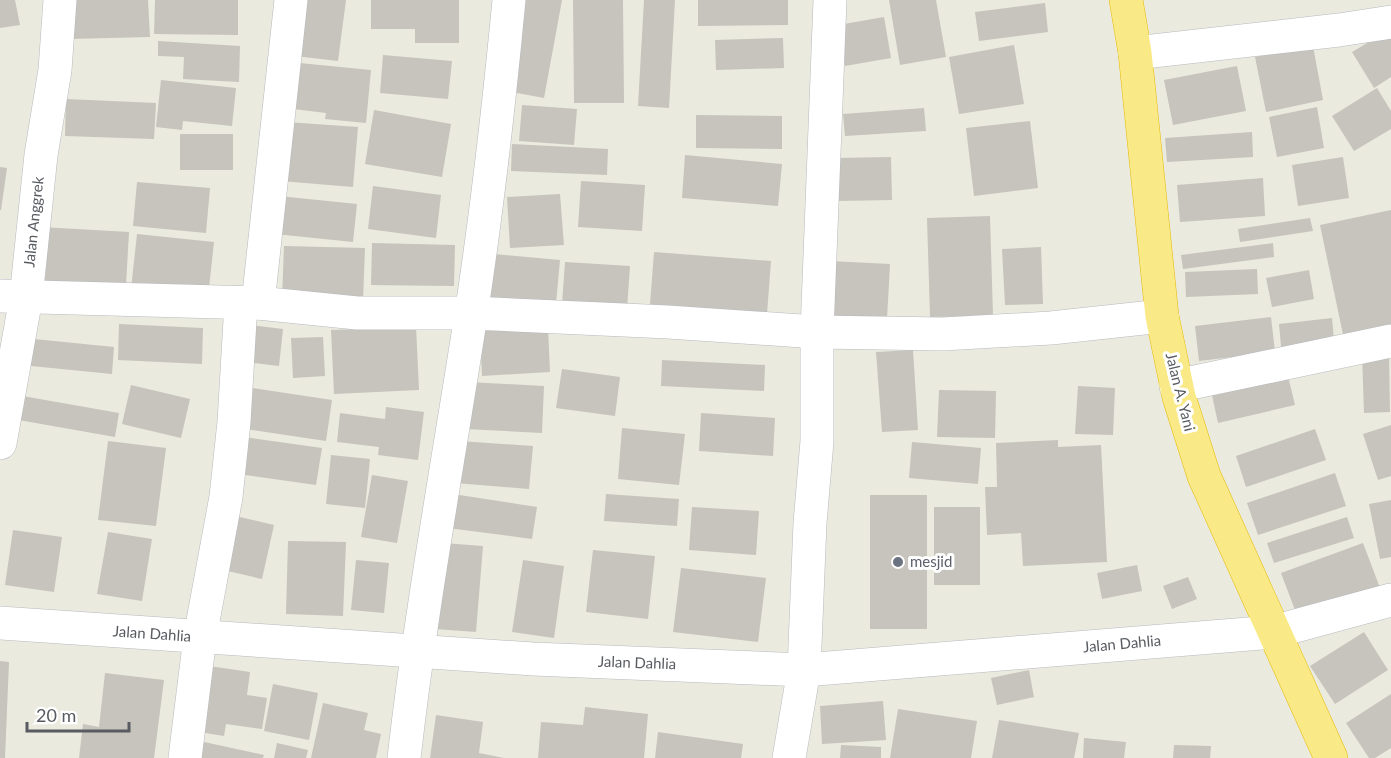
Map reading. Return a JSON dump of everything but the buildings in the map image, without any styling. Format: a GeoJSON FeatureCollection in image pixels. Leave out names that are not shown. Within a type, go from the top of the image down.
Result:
{"type":"FeatureCollection","features":[{"type":"Feature","properties":{"kind":"highway","name":"Jalan A. Yani"},"geometry":{"type":"LineString","coordinates":[[1126,0],[1135,53],[1162,316],[1176,386],[1203,476],[1331,758]]}},
{"type":"Feature","properties":{"kind":"street","name":"Jalan Anggrek"},"geometry":{"type":"LineString","coordinates":[[0,443],[13,297],[55,70],[60,0]]}},
{"type":"Feature","properties":{"kind":"street"},"geometry":{"type":"LineString","coordinates":[[185,758],[200,637],[226,497],[291,0]]}},
{"type":"Feature","properties":{"kind":"street"},"geometry":{"type":"LineString","coordinates":[[404,758],[417,651],[471,313],[497,120],[509,0]]}},
{"type":"Feature","properties":{"kind":"street"},"geometry":{"type":"LineString","coordinates":[[789,758],[804,669],[810,523],[817,441],[817,332],[830,0]]}},
{"type":"Feature","properties":{"kind":"street"},"geometry":{"type":"LineString","coordinates":[[1135,53],[1391,22]]}},
{"type":"Feature","properties":{"kind":"street"},"geometry":{"type":"LineString","coordinates":[[13,297],[250,303],[357,313],[471,313],[668,322],[817,332],[943,334],[1051,328],[1162,316]]}},
{"type":"Feature","properties":{"kind":"street"},"geometry":{"type":"LineString","coordinates":[[1176,386],[1391,341]]}},
{"type":"Feature","properties":{"kind":"street","name":"Jalan Dahlia"},"geometry":{"type":"LineString","coordinates":[[0,623],[533,659],[804,669],[1273,632],[1391,600]]}},
{"type":"Feature","properties":{"kind":"place","name":"mesjid"},"geometry":{"type":"Point","coordinates":[898,562]}}]}
